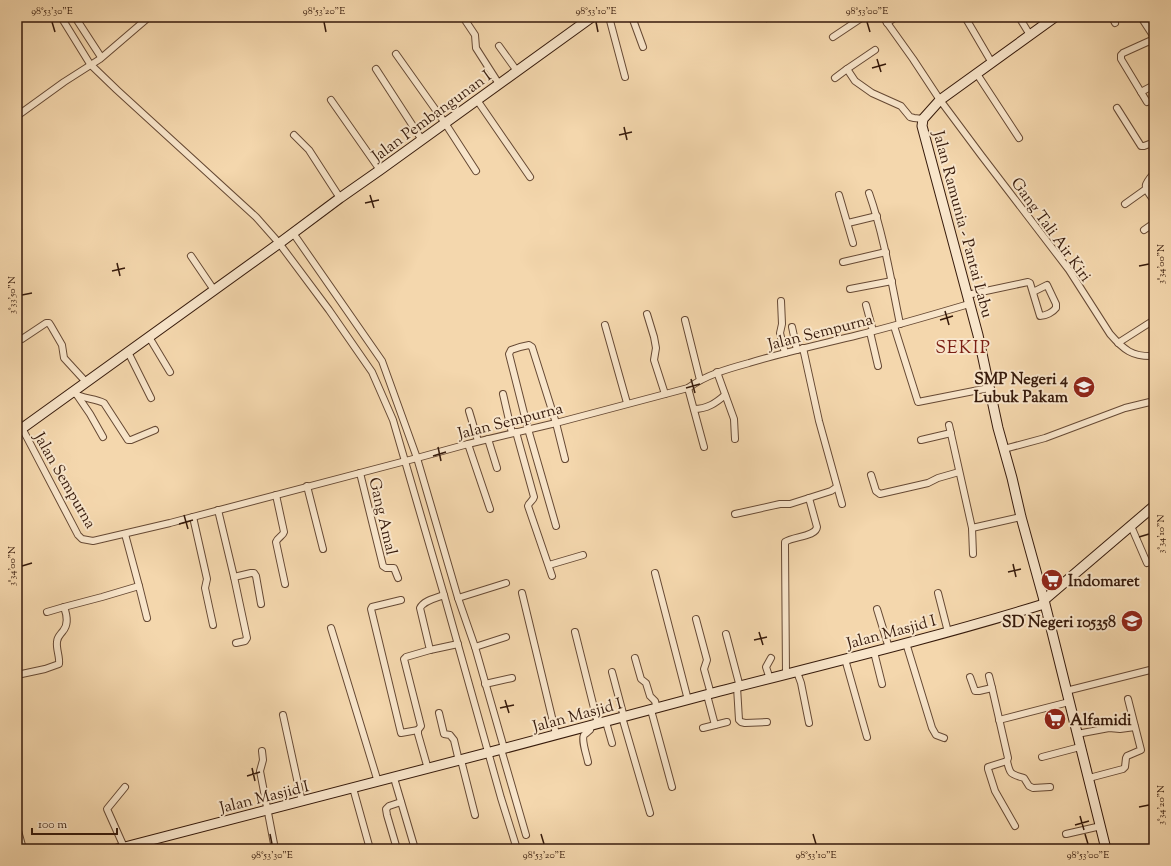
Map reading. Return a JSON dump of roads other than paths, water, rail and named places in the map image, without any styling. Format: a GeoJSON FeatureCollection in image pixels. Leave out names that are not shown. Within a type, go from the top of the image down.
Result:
{"type":"FeatureCollection","features":[{"type":"Feature","properties":{"kind":"main road","name":"Jalan Pembangunan I"},"geometry":{"type":"LineString","coordinates":[[20,430],[74,394],[86,382],[592,17]]}},
{"type":"Feature","properties":{"kind":"main road","name":"Jalan Ramunia - Pantai Labu"},"geometry":{"type":"LineString","coordinates":[[1055,17],[940,100],[923,119],[922,126],[978,335],[998,428],[1044,602],[1106,849]]}},
{"type":"Feature","properties":{"kind":"main road"},"geometry":{"type":"LineString","coordinates":[[1044,602],[1154,506]]}},
{"type":"Feature","properties":{"kind":"main road","name":"Jalan Masjid I"},"geometry":{"type":"LineString","coordinates":[[120,848],[302,802],[556,734],[874,652],[997,619],[1044,602]]}},
{"type":"Feature","properties":{"kind":"street"},"geometry":{"type":"LineString","coordinates":[[61,17],[92,63],[117,90],[256,217],[285,239],[382,361],[416,459],[445,560],[486,684],[496,750],[501,798],[518,849]]}},
{"type":"Feature","properties":{"kind":"street"},"geometry":{"type":"LineString","coordinates":[[75,17],[101,58]]}},
{"type":"Feature","properties":{"kind":"street"},"geometry":{"type":"LineString","coordinates":[[17,116],[101,58],[149,17]]}},
{"type":"Feature","properties":{"kind":"street"},"geometry":{"type":"LineString","coordinates":[[463,17],[475,35],[476,48],[499,84]]}},
{"type":"Feature","properties":{"kind":"street"},"geometry":{"type":"LineString","coordinates":[[609,17],[625,77]]}},
{"type":"Feature","properties":{"kind":"street"},"geometry":{"type":"LineString","coordinates":[[632,17],[643,47]]}},
{"type":"Feature","properties":{"kind":"street"},"geometry":{"type":"LineString","coordinates":[[833,37],[863,17]]}},
{"type":"Feature","properties":{"kind":"street","name":"Gang Tali Air Kiri"},"geometry":{"type":"LineString","coordinates":[[883,17],[940,100],[1069,270],[1110,334],[1129,352],[1138,355],[1154,356]]}},
{"type":"Feature","properties":{"kind":"street"},"geometry":{"type":"LineString","coordinates":[[887,23],[896,17]]}},
{"type":"Feature","properties":{"kind":"street"},"geometry":{"type":"LineString","coordinates":[[965,17],[992,63]]}},
{"type":"Feature","properties":{"kind":"street"},"geometry":{"type":"LineString","coordinates":[[1019,17],[1030,34]]}},
{"type":"Feature","properties":{"kind":"street"},"geometry":{"type":"LineString","coordinates":[[1112,17],[1115,24]]}},
{"type":"Feature","properties":{"kind":"street"},"geometry":{"type":"LineString","coordinates":[[1141,17],[1154,38],[1123,53],[1121,58],[1147,102]]}},
{"type":"Feature","properties":{"kind":"street"},"geometry":{"type":"LineString","coordinates":[[499,46],[517,71]]}},
{"type":"Feature","properties":{"kind":"street"},"geometry":{"type":"LineString","coordinates":[[836,78],[875,50]]}},
{"type":"Feature","properties":{"kind":"street"},"geometry":{"type":"LineString","coordinates":[[396,54],[445,123],[476,171]]}},
{"type":"Feature","properties":{"kind":"street"},"geometry":{"type":"LineString","coordinates":[[376,69],[422,140]]}},
{"type":"Feature","properties":{"kind":"street"},"geometry":{"type":"LineString","coordinates":[[847,69],[855,81],[872,93],[901,106],[910,117],[923,119]]}},
{"type":"Feature","properties":{"kind":"street"},"geometry":{"type":"LineString","coordinates":[[977,74],[1019,138]]}},
{"type":"Feature","properties":{"kind":"street"},"geometry":{"type":"LineString","coordinates":[[1141,92],[1154,85]]}},
{"type":"Feature","properties":{"kind":"street"},"geometry":{"type":"LineString","coordinates":[[331,100],[380,170]]}},
{"type":"Feature","properties":{"kind":"street"},"geometry":{"type":"LineString","coordinates":[[477,100],[530,177]]}},
{"type":"Feature","properties":{"kind":"street"},"geometry":{"type":"LineString","coordinates":[[1117,108],[1140,146],[1150,143],[1154,145]]}},
{"type":"Feature","properties":{"kind":"street"},"geometry":{"type":"LineString","coordinates":[[294,135],[309,150],[340,198]]}},
{"type":"Feature","properties":{"kind":"street"},"geometry":{"type":"LineString","coordinates":[[1154,173],[1145,183],[1146,189],[1154,201]]}},
{"type":"Feature","properties":{"kind":"street"},"geometry":{"type":"LineString","coordinates":[[1125,204],[1146,189]]}},
{"type":"Feature","properties":{"kind":"street"},"geometry":{"type":"LineString","coordinates":[[869,193],[877,216],[886,252],[892,281],[897,325],[918,402],[989,388]]}},
{"type":"Feature","properties":{"kind":"street"},"geometry":{"type":"LineString","coordinates":[[840,195],[854,243]]}},
{"type":"Feature","properties":{"kind":"street"},"geometry":{"type":"LineString","coordinates":[[848,223],[877,216]]}},
{"type":"Feature","properties":{"kind":"street"},"geometry":{"type":"LineString","coordinates":[[1144,230],[1154,223]]}},
{"type":"Feature","properties":{"kind":"street"},"geometry":{"type":"LineString","coordinates":[[285,239],[329,310],[372,372],[393,420],[436,562],[458,644],[526,835]]}},
{"type":"Feature","properties":{"kind":"street"},"geometry":{"type":"LineString","coordinates":[[843,262],[886,252]]}},
{"type":"Feature","properties":{"kind":"street"},"geometry":{"type":"LineString","coordinates":[[191,256],[214,290]]}},
{"type":"Feature","properties":{"kind":"street"},"geometry":{"type":"LineString","coordinates":[[850,289],[892,281]]}},
{"type":"Feature","properties":{"kind":"street","name":"Jalan Sempurna"},"geometry":{"type":"LineString","coordinates":[[20,430],[82,539],[93,541],[126,534],[416,459],[478,441],[556,423],[688,388],[700,380],[717,372],[800,349],[897,325],[968,300],[1026,282],[1030,282],[1032,292]]}},
{"type":"Feature","properties":{"kind":"street"},"geometry":{"type":"LineString","coordinates":[[1047,285],[1056,304],[1054,311],[1040,316],[1032,292],[1047,285]]}},
{"type":"Feature","properties":{"kind":"street"},"geometry":{"type":"LineString","coordinates":[[781,301],[782,324],[780,333],[785,353]]}},
{"type":"Feature","properties":{"kind":"street"},"geometry":{"type":"LineString","coordinates":[[866,305],[878,366]]}},
{"type":"Feature","properties":{"kind":"street"},"geometry":{"type":"LineString","coordinates":[[647,314],[656,348],[655,362],[664,394]]}},
{"type":"Feature","properties":{"kind":"street"},"geometry":{"type":"LineString","coordinates":[[685,320],[700,380]]}},
{"type":"Feature","properties":{"kind":"street"},"geometry":{"type":"LineString","coordinates":[[1118,343],[1154,320]]}},
{"type":"Feature","properties":{"kind":"street"},"geometry":{"type":"LineString","coordinates":[[22,339],[46,323],[49,323],[62,345],[64,358],[86,382]]}},
{"type":"Feature","properties":{"kind":"street"},"geometry":{"type":"LineString","coordinates":[[605,325],[627,404]]}},
{"type":"Feature","properties":{"kind":"street"},"geometry":{"type":"LineString","coordinates":[[792,327],[800,349],[842,504]]}},
{"type":"Feature","properties":{"kind":"street"},"geometry":{"type":"LineString","coordinates":[[149,337],[170,372]]}},
{"type":"Feature","properties":{"kind":"street"},"geometry":{"type":"LineString","coordinates":[[556,526],[528,429],[510,354],[511,350],[529,345],[532,347],[556,423],[565,459]]}},
{"type":"Feature","properties":{"kind":"street"},"geometry":{"type":"LineString","coordinates":[[128,352],[151,398]]}},
{"type":"Feature","properties":{"kind":"street"},"geometry":{"type":"LineString","coordinates":[[717,372],[734,419],[735,439]]}},
{"type":"Feature","properties":{"kind":"street"},"geometry":{"type":"LineString","coordinates":[[688,388],[704,447]]}},
{"type":"Feature","properties":{"kind":"street"},"geometry":{"type":"LineString","coordinates":[[74,394],[104,403],[128,440],[155,430]]}},
{"type":"Feature","properties":{"kind":"street"},"geometry":{"type":"LineString","coordinates":[[74,394],[90,414],[103,437]]}},
{"type":"Feature","properties":{"kind":"street"},"geometry":{"type":"LineString","coordinates":[[503,394],[534,497],[528,506],[552,576]]}},
{"type":"Feature","properties":{"kind":"street"},"geometry":{"type":"LineString","coordinates":[[694,409],[701,409],[710,406],[725,395]]}},
{"type":"Feature","properties":{"kind":"street"},"geometry":{"type":"LineString","coordinates":[[1004,450],[1045,438],[1125,408],[1154,401]]}},
{"type":"Feature","properties":{"kind":"street"},"geometry":{"type":"LineString","coordinates":[[470,411],[478,441]]}},
{"type":"Feature","properties":{"kind":"street"},"geometry":{"type":"LineString","coordinates":[[949,425],[972,528],[973,554]]}},
{"type":"Feature","properties":{"kind":"street"},"geometry":{"type":"LineString","coordinates":[[921,440],[951,433]]}},
{"type":"Feature","properties":{"kind":"street"},"geometry":{"type":"LineString","coordinates":[[488,439],[497,468]]}},
{"type":"Feature","properties":{"kind":"street"},"geometry":{"type":"LineString","coordinates":[[468,444],[490,509]]}},
{"type":"Feature","properties":{"kind":"street"},"geometry":{"type":"LineString","coordinates":[[871,476],[876,491],[880,494],[928,483],[938,478],[959,472]]}},
{"type":"Feature","properties":{"kind":"street","name":"Gang Amal"},"geometry":{"type":"LineString","coordinates":[[360,473],[382,566],[386,568],[394,568],[398,578]]}},
{"type":"Feature","properties":{"kind":"street"},"geometry":{"type":"LineString","coordinates":[[307,486],[323,549]]}},
{"type":"Feature","properties":{"kind":"street"},"geometry":{"type":"LineString","coordinates":[[735,514],[780,504],[790,504],[831,491],[837,487]]}},
{"type":"Feature","properties":{"kind":"street"},"geometry":{"type":"LineString","coordinates":[[276,495],[284,532],[276,542],[285,584]]}},
{"type":"Feature","properties":{"kind":"street"},"geometry":{"type":"LineString","coordinates":[[786,675],[784,546],[785,542],[791,539],[811,534],[817,530],[809,498]]}},
{"type":"Feature","properties":{"kind":"street"},"geometry":{"type":"LineString","coordinates":[[218,510],[247,638],[245,641],[236,643]]}},
{"type":"Feature","properties":{"kind":"street"},"geometry":{"type":"LineString","coordinates":[[193,516],[207,580],[204,588],[213,625]]}},
{"type":"Feature","properties":{"kind":"street"},"geometry":{"type":"LineString","coordinates":[[972,528],[1021,517]]}},
{"type":"Feature","properties":{"kind":"street"},"geometry":{"type":"LineString","coordinates":[[1131,526],[1147,563]]}},
{"type":"Feature","properties":{"kind":"street"},"geometry":{"type":"LineString","coordinates":[[126,534],[147,618]]}},
{"type":"Feature","properties":{"kind":"street"},"geometry":{"type":"LineString","coordinates":[[549,566],[583,555]]}},
{"type":"Feature","properties":{"kind":"street"},"geometry":{"type":"LineString","coordinates":[[436,562],[445,560]]}},
{"type":"Feature","properties":{"kind":"street"},"geometry":{"type":"LineString","coordinates":[[234,577],[254,573],[262,604]]}},
{"type":"Feature","properties":{"kind":"street"},"geometry":{"type":"LineString","coordinates":[[655,573],[688,700]]}},
{"type":"Feature","properties":{"kind":"street"},"geometry":{"type":"LineString","coordinates":[[458,598],[506,583]]}},
{"type":"Feature","properties":{"kind":"street"},"geometry":{"type":"LineString","coordinates":[[47,612],[102,598],[139,586]]}},
{"type":"Feature","properties":{"kind":"street"},"geometry":{"type":"LineString","coordinates":[[522,593],[556,734]]}},
{"type":"Feature","properties":{"kind":"street"},"geometry":{"type":"LineString","coordinates":[[938,593],[948,632]]}},
{"type":"Feature","properties":{"kind":"street"},"geometry":{"type":"LineString","coordinates":[[430,650],[420,608],[425,602],[444,595]]}},
{"type":"Feature","properties":{"kind":"street"},"geometry":{"type":"LineString","coordinates":[[401,600],[372,607],[370,609],[401,733],[418,730]]}},
{"type":"Feature","properties":{"kind":"street"},"geometry":{"type":"LineString","coordinates":[[17,675],[45,669],[59,664],[57,648],[58,637],[64,631],[67,624],[64,607]]}},
{"type":"Feature","properties":{"kind":"street"},"geometry":{"type":"LineString","coordinates":[[877,609],[889,648]]}},
{"type":"Feature","properties":{"kind":"street"},"geometry":{"type":"LineString","coordinates":[[696,619],[707,660],[704,669],[715,725]]}},
{"type":"Feature","properties":{"kind":"street"},"geometry":{"type":"LineString","coordinates":[[331,628],[378,782]]}},
{"type":"Feature","properties":{"kind":"street"},"geometry":{"type":"LineString","coordinates":[[575,632],[598,724],[612,743]]}},
{"type":"Feature","properties":{"kind":"street"},"geometry":{"type":"LineString","coordinates":[[726,634],[739,687],[740,720],[741,722],[745,723],[767,722]]}},
{"type":"Feature","properties":{"kind":"street"},"geometry":{"type":"LineString","coordinates":[[475,647],[506,637]]}},
{"type":"Feature","properties":{"kind":"street"},"geometry":{"type":"LineString","coordinates":[[906,643],[932,728],[936,735],[944,738]]}},
{"type":"Feature","properties":{"kind":"street"},"geometry":{"type":"LineString","coordinates":[[428,769],[418,734],[418,730],[421,726],[404,659],[406,657],[430,650],[458,644]]}},
{"type":"Feature","properties":{"kind":"street"},"geometry":{"type":"LineString","coordinates":[[874,652],[882,684]]}},
{"type":"Feature","properties":{"kind":"street"},"geometry":{"type":"LineString","coordinates":[[635,658],[641,679],[645,682],[650,696],[655,701],[654,709],[672,787]]}},
{"type":"Feature","properties":{"kind":"street"},"geometry":{"type":"LineString","coordinates":[[770,679],[766,667],[771,658]]}},
{"type":"Feature","properties":{"kind":"street"},"geometry":{"type":"LineString","coordinates":[[845,659],[867,737]]}},
{"type":"Feature","properties":{"kind":"street"},"geometry":{"type":"LineString","coordinates":[[1066,691],[1154,669]]}},
{"type":"Feature","properties":{"kind":"street"},"geometry":{"type":"LineString","coordinates":[[612,672],[650,813]]}},
{"type":"Feature","properties":{"kind":"street"},"geometry":{"type":"LineString","coordinates":[[797,672],[801,683],[809,723]]}},
{"type":"Feature","properties":{"kind":"street"},"geometry":{"type":"LineString","coordinates":[[990,676],[1008,758],[1007,761],[1012,774],[1024,778],[1030,787],[1050,787]]}},
{"type":"Feature","properties":{"kind":"street"},"geometry":{"type":"LineString","coordinates":[[970,677],[975,691],[992,688]]}},
{"type":"Feature","properties":{"kind":"street"},"geometry":{"type":"LineString","coordinates":[[486,684],[512,678]]}},
{"type":"Feature","properties":{"kind":"street"},"geometry":{"type":"LineString","coordinates":[[1088,778],[1125,768],[1127,756],[1141,750],[1128,699]]}},
{"type":"Feature","properties":{"kind":"street"},"geometry":{"type":"LineString","coordinates":[[999,720],[1069,702]]}},
{"type":"Feature","properties":{"kind":"street"},"geometry":{"type":"LineString","coordinates":[[439,713],[444,734],[450,735],[454,740],[475,815]]}},
{"type":"Feature","properties":{"kind":"street"},"geometry":{"type":"LineString","coordinates":[[283,715],[302,802]]}},
{"type":"Feature","properties":{"kind":"street"},"geometry":{"type":"LineString","coordinates":[[703,728],[727,722]]}},
{"type":"Feature","properties":{"kind":"street"},"geometry":{"type":"LineString","coordinates":[[588,762],[583,737],[598,724]]}},
{"type":"Feature","properties":{"kind":"street"},"geometry":{"type":"LineString","coordinates":[[1077,734],[1109,728],[1120,729],[1135,727]]}},
{"type":"Feature","properties":{"kind":"street"},"geometry":{"type":"LineString","coordinates":[[1042,757],[1080,747]]}},
{"type":"Feature","properties":{"kind":"street"},"geometry":{"type":"LineString","coordinates":[[262,751],[263,760],[260,771],[276,849]]}},
{"type":"Feature","properties":{"kind":"street"},"geometry":{"type":"LineString","coordinates":[[1007,761],[990,766],[988,769],[995,791],[1016,826]]}},
{"type":"Feature","properties":{"kind":"street"},"geometry":{"type":"LineString","coordinates":[[394,778],[414,849]]}},
{"type":"Feature","properties":{"kind":"street"},"geometry":{"type":"LineString","coordinates":[[120,848],[107,809],[125,788]]}},
{"type":"Feature","properties":{"kind":"street"},"geometry":{"type":"LineString","coordinates":[[353,788],[370,849]]}},
{"type":"Feature","properties":{"kind":"street"},"geometry":{"type":"LineString","coordinates":[[397,849],[386,815],[386,810],[389,806],[401,802]]}},
{"type":"Feature","properties":{"kind":"street"},"geometry":{"type":"LineString","coordinates":[[1066,834],[1101,826]]}},
{"type":"Feature","properties":{"kind":"street"},"geometry":{"type":"LineString","coordinates":[[17,827],[23,849]]}},
{"type":"Feature","properties":{"kind":"place","name":"SMP Negeri 4 Lubuk Pakam"},"geometry":{"type":"Point","coordinates":[1084,387]}},
{"type":"Feature","properties":{"kind":"place","name":"Indomaret"},"geometry":{"type":"Point","coordinates":[1052,580]}},
{"type":"Feature","properties":{"kind":"place","name":"SD Negeri 105358"},"geometry":{"type":"Point","coordinates":[1132,621]}},
{"type":"Feature","properties":{"kind":"place","name":"Alfamidi"},"geometry":{"type":"Point","coordinates":[1055,719]}},
{"type":"Feature","properties":{"kind":"district","name":"SEKIP"},"geometry":{"type":"Point","coordinates":[963,347]}}]}
